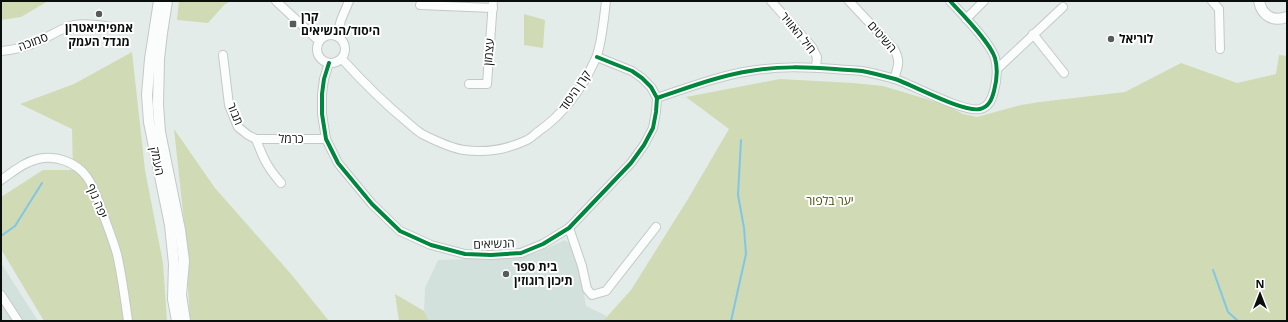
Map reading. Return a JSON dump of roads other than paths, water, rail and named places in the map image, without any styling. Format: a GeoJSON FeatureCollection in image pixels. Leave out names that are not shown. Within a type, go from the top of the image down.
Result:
{"type":"FeatureCollection","features":[{"type":"Feature","properties":{"kind":"main road","name":"העמק"},"geometry":{"type":"LineString","coordinates":[[159,1],[150,59],[147,95],[149,122],[170,225],[174,264],[173,298],[177,321]]}},
{"type":"Feature","properties":{"kind":"main road","name":"העמק"},"geometry":{"type":"LineString","coordinates":[[167,1],[161,40],[158,105],[160,132],[180,230],[184,261],[181,295],[185,321]]}},
{"type":"Feature","properties":{"kind":"main road"},"geometry":{"type":"LineString","coordinates":[[1259,1],[1264,13],[1269,17],[1275,19],[1287,17]]}},
{"type":"Feature","properties":{"kind":"street"},"geometry":{"type":"LineString","coordinates":[[276,1],[320,41]]}},
{"type":"Feature","properties":{"kind":"street"},"geometry":{"type":"LineString","coordinates":[[337,36],[341,20],[349,1]]}},
{"type":"Feature","properties":{"kind":"street","name":"קרן היסוד"},"geometry":{"type":"LineString","coordinates":[[342,59],[360,79],[399,116],[422,134],[463,150],[489,151],[527,140],[548,125],[565,109],[579,89],[597,57],[606,1]]}},
{"type":"Feature","properties":{"kind":"street","name":"חיל האוויר"},"geometry":{"type":"LineString","coordinates":[[771,1],[812,47],[817,57],[816,67]]}},
{"type":"Feature","properties":{"kind":"street","name":"השיטים"},"geometry":{"type":"LineString","coordinates":[[849,1],[894,49],[898,56],[898,64],[894,79]]}},
{"type":"Feature","properties":{"kind":"street"},"geometry":{"type":"LineString","coordinates":[[597,57],[632,71],[651,87],[657,98],[748,71],[793,66],[862,71],[894,79],[962,107],[979,110],[986,106],[994,92],[997,69],[994,57],[988,45],[950,1]]}},
{"type":"Feature","properties":{"kind":"street"},"geometry":{"type":"LineString","coordinates":[[966,19],[984,1]]}},
{"type":"Feature","properties":{"kind":"street"},"geometry":{"type":"LineString","coordinates":[[1212,1],[1219,9],[1220,49]]}},
{"type":"Feature","properties":{"kind":"street"},"geometry":{"type":"LineString","coordinates":[[420,5],[493,5]]}},
{"type":"Feature","properties":{"kind":"street","name":"עצמון"},"geometry":{"type":"LineString","coordinates":[[469,84],[487,84],[493,5]]}},
{"type":"Feature","properties":{"kind":"street"},"geometry":{"type":"LineString","coordinates":[[997,69],[1063,7]]}},
{"type":"Feature","properties":{"kind":"street","name":"סמוכה"},"geometry":{"type":"LineString","coordinates":[[1,51],[36,42],[74,25],[94,24],[111,27]]}},
{"type":"Feature","properties":{"kind":"street"},"geometry":{"type":"LineString","coordinates":[[1033,34],[1064,73]]}},
{"type":"Feature","properties":{"kind":"street"},"geometry":{"type":"LineString","coordinates":[[325,36],[337,36],[343,40],[346,46],[345,53],[342,59],[337,62],[325,62],[319,56],[317,49],[320,41],[325,36]]}},
{"type":"Feature","properties":{"kind":"street","name":"תבור"},"geometry":{"type":"LineString","coordinates":[[223,55],[229,106],[238,127],[256,139]]}},
{"type":"Feature","properties":{"kind":"street","name":"הנשיאים"},"geometry":{"type":"LineString","coordinates":[[329,63],[322,94],[322,114],[326,139],[338,163],[372,204],[400,231],[431,245],[466,254],[491,256],[521,253],[543,244],[569,228],[631,163],[644,144],[653,128],[657,98]]}},
{"type":"Feature","properties":{"kind":"street"},"geometry":{"type":"LineString","coordinates":[[256,139],[263,159],[270,171],[281,182]]}},
{"type":"Feature","properties":{"kind":"street","name":"כרמל"},"geometry":{"type":"LineString","coordinates":[[256,139],[326,139]]}},
{"type":"Feature","properties":{"kind":"street","name":"יפה נוף"},"geometry":{"type":"LineString","coordinates":[[1,180],[29,162],[48,158],[66,161],[77,167],[86,176],[95,191],[115,249],[120,268],[128,321]]}},
{"type":"Feature","properties":{"kind":"street"},"geometry":{"type":"LineString","coordinates":[[569,228],[582,266],[587,289],[592,295],[606,291],[656,227]]}},
{"type":"Feature","properties":{"kind":"street"},"geometry":{"type":"LineString","coordinates":[[1,295],[18,321]]}},
{"type":"Feature","properties":{"kind":"waterway"},"geometry":{"type":"LineString","coordinates":[[731,321],[746,254],[744,228],[738,195],[741,140]]}},
{"type":"Feature","properties":{"kind":"waterway"},"geometry":{"type":"LineString","coordinates":[[1,236],[15,226],[42,183]]}},
{"type":"Feature","properties":{"kind":"waterway"},"geometry":{"type":"LineString","coordinates":[[1213,270],[1228,312],[1238,321]]}},
{"type":"Feature","properties":{"kind":"place","name":"אמפיתיאטרון מגדל העמק"},"geometry":{"type":"Point","coordinates":[99,14]}},
{"type":"Feature","properties":{"kind":"place","name":"קרן היסוד/הנשיאים"},"geometry":{"type":"Point","coordinates":[293,24]}},
{"type":"Feature","properties":{"kind":"place","name":"לוריאל"},"geometry":{"type":"Point","coordinates":[1111,39]}},
{"type":"Feature","properties":{"kind":"place","name":"בית ספר תיכון רוגוזין"},"geometry":{"type":"Point","coordinates":[506,274]}},
{"type":"Feature","properties":{"kind":"park label","name":"יער בלפור"},"geometry":{"type":"Point","coordinates":[830,201]}}]}
